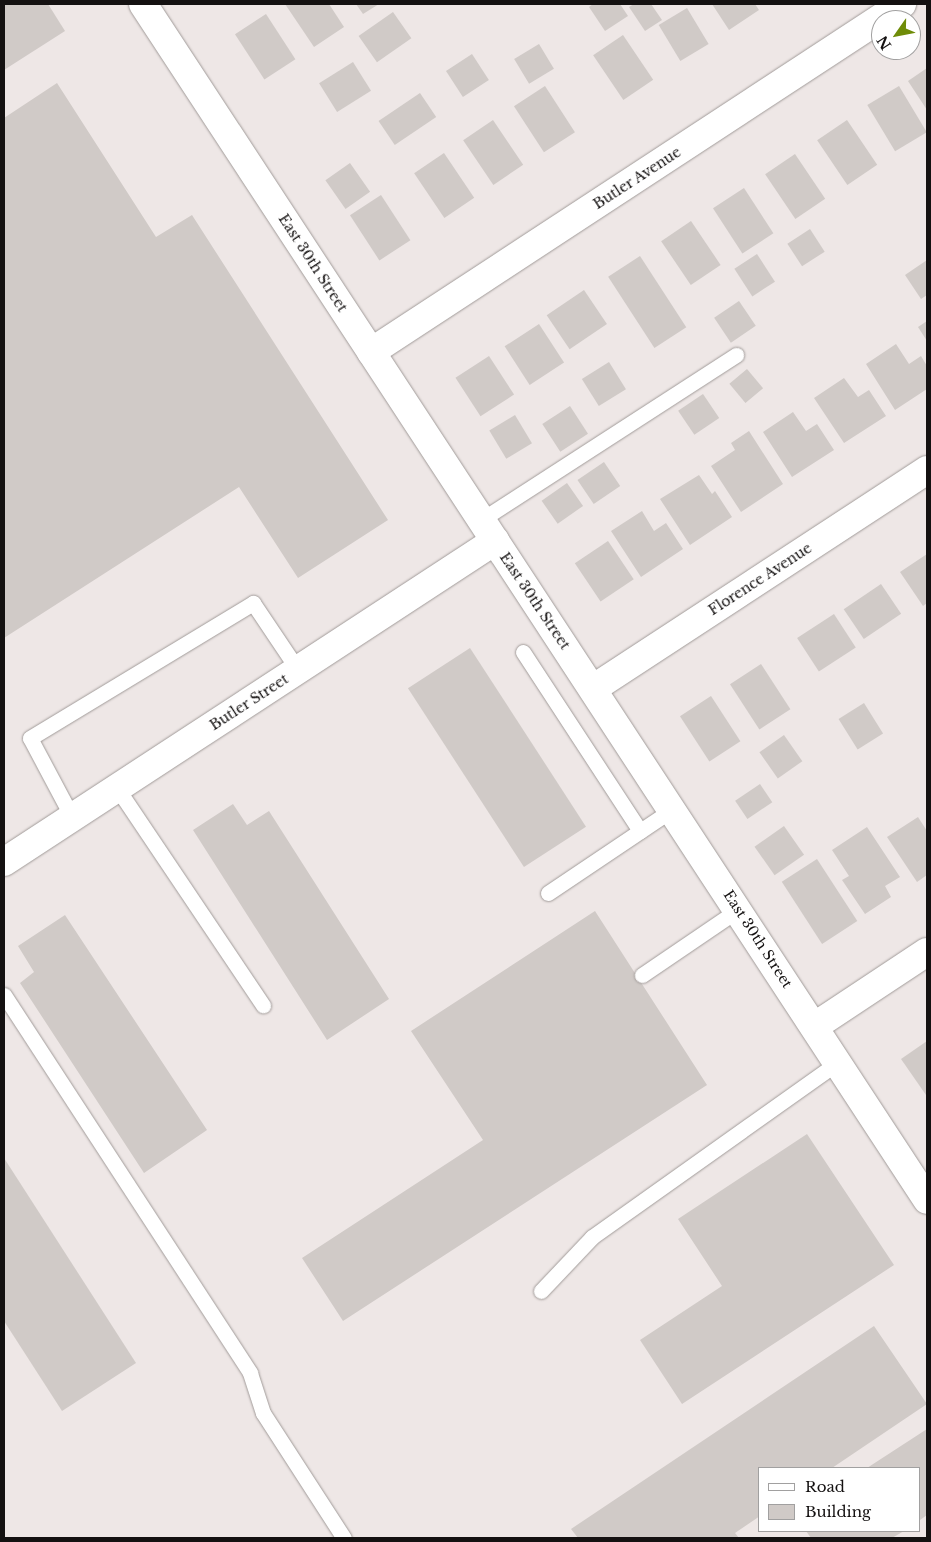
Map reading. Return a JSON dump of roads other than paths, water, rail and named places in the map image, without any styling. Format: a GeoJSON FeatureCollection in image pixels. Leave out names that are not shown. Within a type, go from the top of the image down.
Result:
{"type":"FeatureCollection","features":[{"type":"Feature","properties":{"kind":"street","name":"East 30th Street"},"geometry":{"type":"LineString","coordinates":[[142,4],[594,688],[927,1200]]}},
{"type":"Feature","properties":{"kind":"street","name":"Butler Avenue"},"geometry":{"type":"LineString","coordinates":[[371,352],[902,4]]}},
{"type":"Feature","properties":{"kind":"street","name":"Florence Avenue"},"geometry":{"type":"LineString","coordinates":[[594,688],[927,470]]}},
{"type":"Feature","properties":{"kind":"street","name":"Butler Street"},"geometry":{"type":"LineString","coordinates":[[4,862],[298,670],[488,530]]}},
{"type":"Feature","properties":{"kind":"street"},"geometry":{"type":"LineString","coordinates":[[815,1026],[927,952]]}},
{"type":"Feature","properties":{"kind":"lane"},"geometry":{"type":"LineString","coordinates":[[488,530],[736,355]]}},
{"type":"Feature","properties":{"kind":"lane"},"geometry":{"type":"LineString","coordinates":[[72,817],[30,738],[254,603],[298,670]]}},
{"type":"Feature","properties":{"kind":"lane"},"geometry":{"type":"LineString","coordinates":[[523,652],[640,831]]}},
{"type":"Feature","properties":{"kind":"lane"},"geometry":{"type":"LineString","coordinates":[[117,788],[263,1005]]}},
{"type":"Feature","properties":{"kind":"lane"},"geometry":{"type":"LineString","coordinates":[[548,893],[673,809]]}},
{"type":"Feature","properties":{"kind":"lane"},"geometry":{"type":"LineString","coordinates":[[642,975],[739,910]]}},
{"type":"Feature","properties":{"kind":"lane"},"geometry":{"type":"LineString","coordinates":[[4,995],[250,1373],[267,1421],[344,1538]]}},
{"type":"Feature","properties":{"kind":"lane"},"geometry":{"type":"LineString","coordinates":[[541,1291],[592,1237],[838,1062]]}}]}
